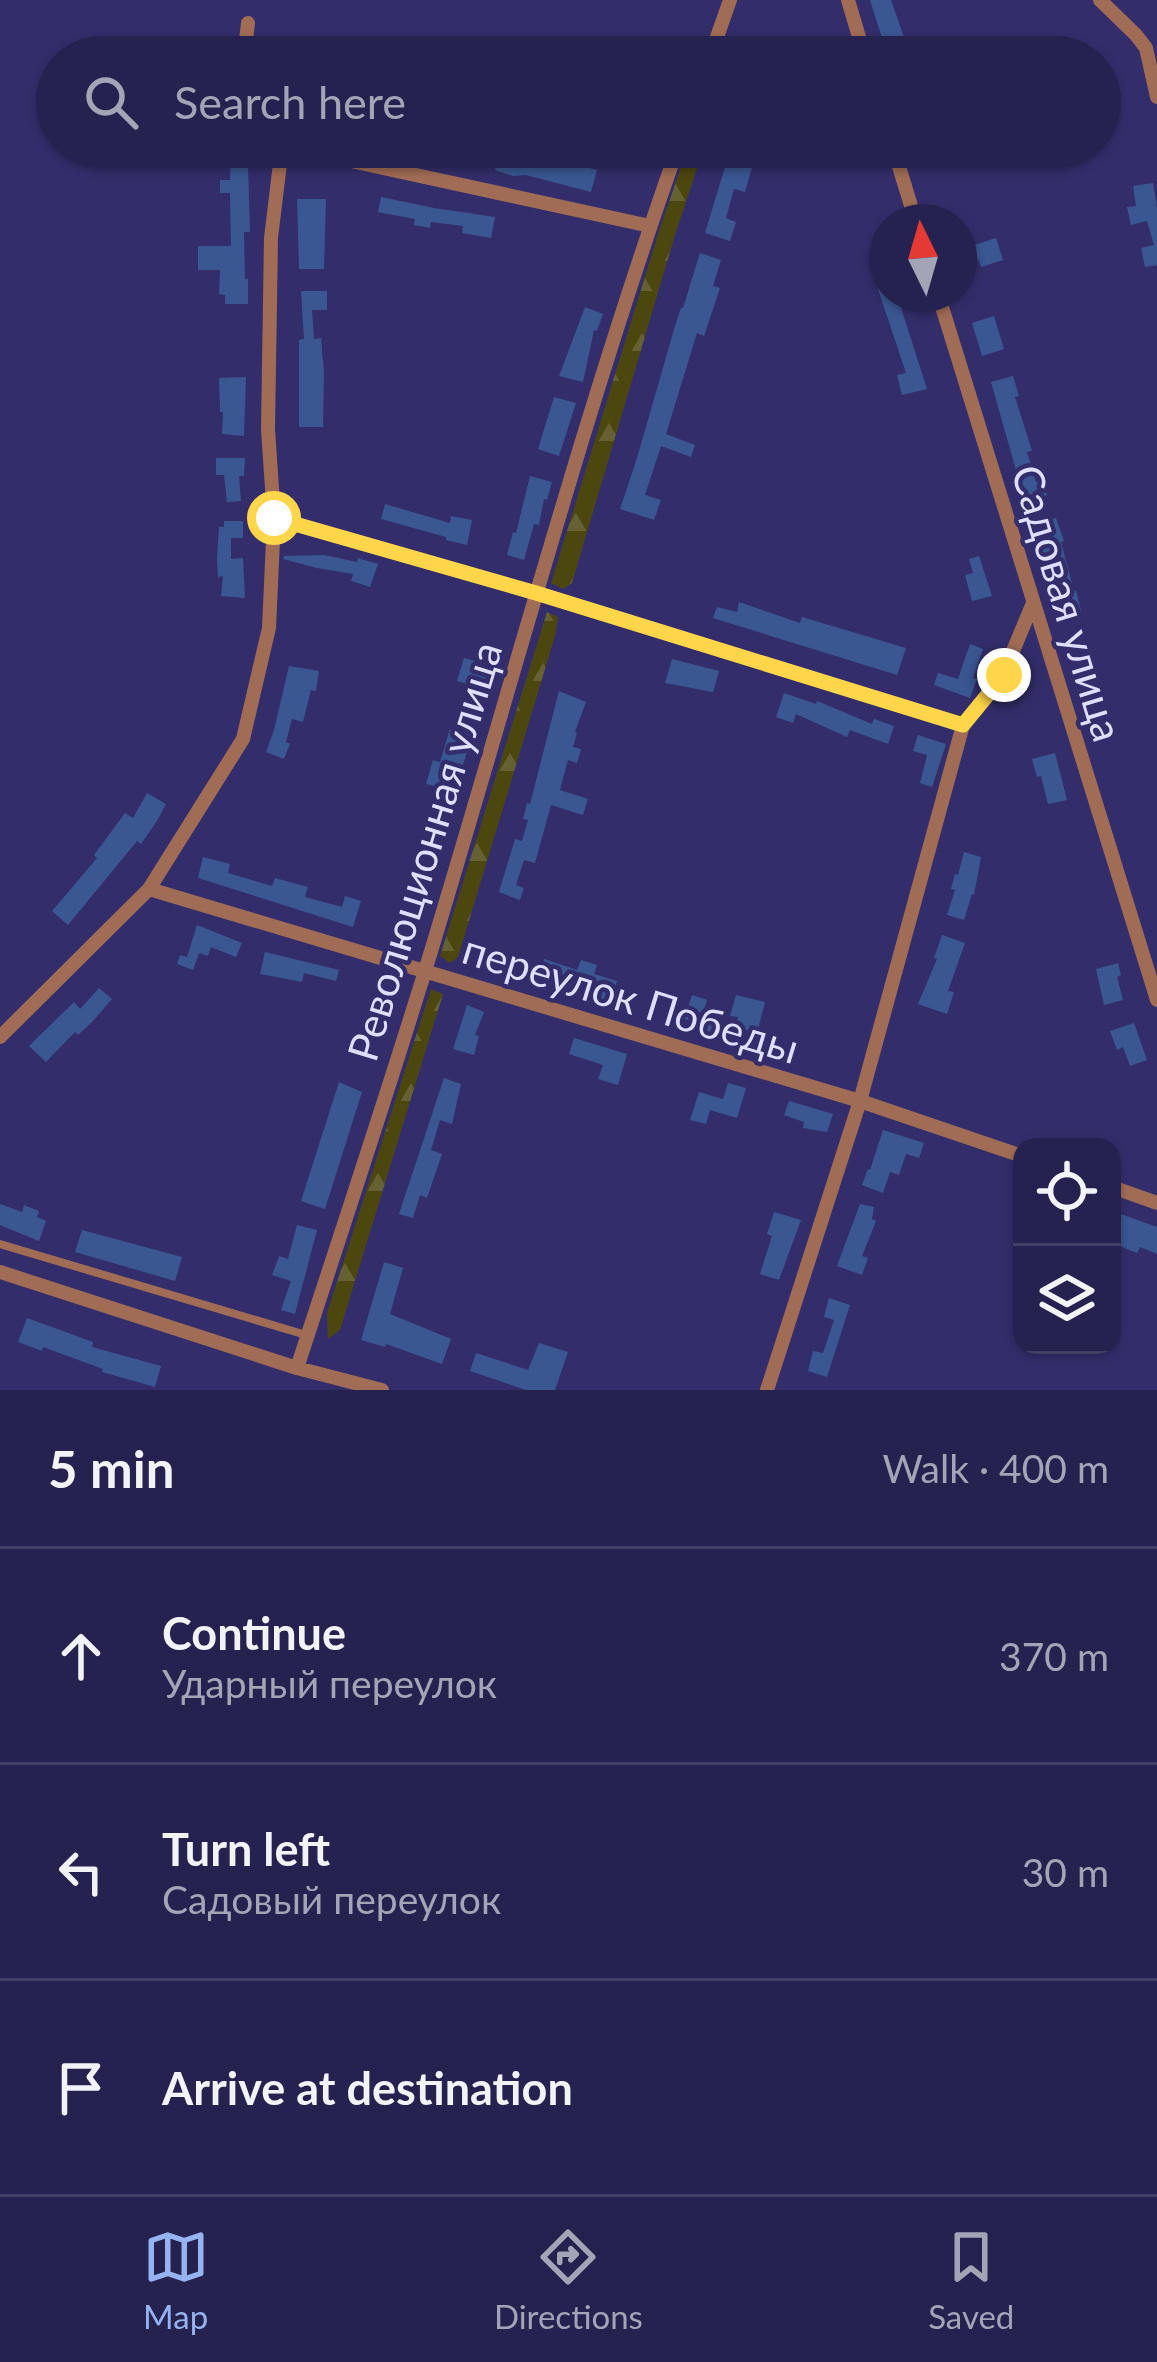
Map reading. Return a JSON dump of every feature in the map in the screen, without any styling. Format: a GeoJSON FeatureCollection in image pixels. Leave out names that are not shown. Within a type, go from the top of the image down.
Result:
{"type":"FeatureCollection","features":[{"type":"Feature","properties":{"kind":"street"},"geometry":{"type":"LineString","coordinates":[[717,36],[730,0]]}},
{"type":"Feature","properties":{"kind":"street"},"geometry":{"type":"LineString","coordinates":[[848,0],[859,36]]}},
{"type":"Feature","properties":{"kind":"street"},"geometry":{"type":"LineString","coordinates":[[1100,0],[1146,48],[1153,60],[1157,97]]}},
{"type":"Feature","properties":{"kind":"street"},"geometry":{"type":"LineString","coordinates":[[246,36],[248,23]]}},
{"type":"Feature","properties":{"kind":"street"},"geometry":{"type":"LineString","coordinates":[[0,1036],[149,889],[243,739],[269,628],[274,518],[268,429],[271,238],[281,168]]}},
{"type":"Feature","properties":{"kind":"street"},"geometry":{"type":"LineString","coordinates":[[381,168],[650,226]]}},
{"type":"Feature","properties":{"kind":"street","name":"Революционная улица"},"geometry":{"type":"LineString","coordinates":[[297,1368],[425,971],[536,593],[671,168]]}},
{"type":"Feature","properties":{"kind":"street"},"geometry":{"type":"LineString","coordinates":[[899,168],[910,204]]}},
{"type":"Feature","properties":{"kind":"street","name":"Садовая улица"},"geometry":{"type":"LineString","coordinates":[[944,312],[1033,603],[1149,944],[1157,1000]]}},
{"type":"Feature","properties":{"kind":"street"},"geometry":{"type":"LineString","coordinates":[[274,518],[963,725]]}},
{"type":"Feature","properties":{"kind":"street"},"geometry":{"type":"LineString","coordinates":[[767,1390],[860,1101],[963,725],[1004,675],[1033,603]]}},
{"type":"Feature","properties":{"kind":"street","name":"переулок Победы"},"geometry":{"type":"LineString","coordinates":[[149,889],[860,1101],[1013,1153]]}},
{"type":"Feature","properties":{"kind":"street"},"geometry":{"type":"LineString","coordinates":[[1121,1190],[1157,1203]]}},
{"type":"Feature","properties":{"kind":"street"},"geometry":{"type":"LineString","coordinates":[[0,1272],[297,1368],[382,1390]]}},
{"type":"Feature","properties":{"kind":"lane"},"geometry":{"type":"LineString","coordinates":[[0,1244],[308,1336]]}},
{"type":"Feature","properties":{"kind":"green space"},"geometry":{"type":"Polygon","coordinates":[[[681,168],[697,168],[572,583],[563,589],[551,583],[681,168]]]}},
{"type":"Feature","properties":{"kind":"green space"},"geometry":{"type":"Polygon","coordinates":[[[547,612],[558,617],[555,636],[458,957],[450,963],[440,956],[547,612]]]}},
{"type":"Feature","properties":{"kind":"green space"},"geometry":{"type":"Polygon","coordinates":[[[431,989],[443,994],[340,1330],[328,1339],[327,1313],[431,989]]]}},
{"type":"Feature","properties":{"kind":"building"},"geometry":{"type":"Polygon","coordinates":[[[870,0],[891,0],[904,36],[881,36],[870,0]]]}},
{"type":"Feature","properties":{"kind":"building"},"geometry":{"type":"Polygon","coordinates":[[[230,168],[248,168],[250,232],[244,232],[248,304],[225,304],[225,295],[219,294],[220,270],[198,270],[198,246],[231,246],[230,193],[220,193],[220,180],[230,180],[230,168]]]}},
{"type":"Feature","properties":{"kind":"building"},"geometry":{"type":"Polygon","coordinates":[[[589,168],[597,170],[591,192],[495,170],[589,168]]]}},
{"type":"Feature","properties":{"kind":"building"},"geometry":{"type":"Polygon","coordinates":[[[725,168],[752,168],[745,192],[734,189],[726,218],[736,222],[730,241],[705,233],[725,168]]]}},
{"type":"Feature","properties":{"kind":"building"},"geometry":{"type":"Polygon","coordinates":[[[1153,183],[1157,265],[1145,267],[1141,248],[1154,245],[1147,221],[1131,225],[1127,207],[1136,206],[1133,186],[1153,183]]]}},
{"type":"Feature","properties":{"kind":"building"},"geometry":{"type":"Polygon","coordinates":[[[381,197],[495,217],[491,238],[462,233],[463,226],[431,222],[430,228],[414,225],[415,219],[378,212],[381,197]]]}},
{"type":"Feature","properties":{"kind":"building"},"geometry":{"type":"Polygon","coordinates":[[[297,199],[326,199],[324,269],[299,269],[297,199]]]}},
{"type":"Feature","properties":{"kind":"building"},"geometry":{"type":"Polygon","coordinates":[[[996,238],[1003,260],[981,267],[977,244],[996,238]]]}},
{"type":"Feature","properties":{"kind":"building"},"geometry":{"type":"Polygon","coordinates":[[[700,253],[721,260],[713,286],[720,288],[704,336],[697,333],[666,434],[695,445],[691,457],[661,446],[645,495],[661,500],[654,520],[620,509],[700,253]]]}},
{"type":"Feature","properties":{"kind":"building"},"geometry":{"type":"Polygon","coordinates":[[[301,291],[327,291],[327,310],[312,310],[314,339],[321,338],[323,427],[299,427],[299,340],[304,339],[301,291]]]}},
{"type":"Feature","properties":{"kind":"building"},"geometry":{"type":"Polygon","coordinates":[[[585,307],[603,314],[594,330],[583,382],[559,376],[585,307]]]}},
{"type":"Feature","properties":{"kind":"building"},"geometry":{"type":"Polygon","coordinates":[[[886,312],[902,312],[927,389],[902,395],[897,375],[906,373],[886,312]]]}},
{"type":"Feature","properties":{"kind":"building"},"geometry":{"type":"Polygon","coordinates":[[[994,316],[1004,349],[982,356],[972,323],[994,316]]]}},
{"type":"Feature","properties":{"kind":"building"},"geometry":{"type":"Polygon","coordinates":[[[1013,376],[1032,451],[1027,452],[1036,482],[1042,480],[1047,495],[1025,502],[991,382],[1013,376]]]}},
{"type":"Feature","properties":{"kind":"building"},"geometry":{"type":"Polygon","coordinates":[[[246,377],[244,436],[222,434],[219,378],[246,377]]]}},
{"type":"Feature","properties":{"kind":"building"},"geometry":{"type":"Polygon","coordinates":[[[554,397],[576,403],[559,456],[538,449],[554,397]]]}},
{"type":"Feature","properties":{"kind":"building"},"geometry":{"type":"Polygon","coordinates":[[[216,458],[245,458],[244,476],[239,476],[241,501],[227,502],[224,475],[216,475],[216,458]]]}},
{"type":"Feature","properties":{"kind":"building"},"geometry":{"type":"Polygon","coordinates":[[[530,476],[552,482],[524,560],[507,555],[530,476]]]}},
{"type":"Feature","properties":{"kind":"building"},"geometry":{"type":"Polygon","coordinates":[[[385,504],[450,523],[451,516],[472,520],[467,545],[381,519],[385,504]]]}},
{"type":"Feature","properties":{"kind":"building"},"geometry":{"type":"Polygon","coordinates":[[[1056,518],[1081,611],[1060,616],[1031,526],[1056,518]]]}},
{"type":"Feature","properties":{"kind":"building"},"geometry":{"type":"Polygon","coordinates":[[[224,521],[243,521],[243,538],[231,538],[231,559],[243,558],[245,598],[221,596],[223,576],[218,577],[217,559],[219,527],[224,527],[224,521]]]}},
{"type":"Feature","properties":{"kind":"building"},"geometry":{"type":"Polygon","coordinates":[[[324,555],[378,564],[370,587],[351,581],[353,574],[283,559],[324,555]]]}},
{"type":"Feature","properties":{"kind":"building"},"geometry":{"type":"Polygon","coordinates":[[[979,556],[992,596],[972,601],[965,575],[973,573],[969,559],[979,556]]]}},
{"type":"Feature","properties":{"kind":"building"},"geometry":{"type":"Polygon","coordinates":[[[739,602],[800,623],[802,617],[906,648],[897,675],[713,618],[717,607],[737,612],[739,602]]]}},
{"type":"Feature","properties":{"kind":"building"},"geometry":{"type":"Polygon","coordinates":[[[970,644],[983,649],[970,698],[934,685],[938,673],[958,679],[970,644]]]}},
{"type":"Feature","properties":{"kind":"building"},"geometry":{"type":"Polygon","coordinates":[[[464,658],[494,666],[487,690],[457,681],[464,658]]]}},
{"type":"Feature","properties":{"kind":"building"},"geometry":{"type":"Polygon","coordinates":[[[672,659],[719,671],[713,692],[665,683],[672,659]]]}},
{"type":"Feature","properties":{"kind":"building"},"geometry":{"type":"Polygon","coordinates":[[[289,666],[319,671],[303,722],[292,719],[284,759],[266,752],[289,666]]]}},
{"type":"Feature","properties":{"kind":"building"},"geometry":{"type":"Polygon","coordinates":[[[559,691],[586,702],[575,732],[573,747],[581,749],[577,763],[568,760],[560,790],[588,799],[583,815],[551,805],[535,863],[524,860],[516,885],[524,888],[520,900],[499,892],[515,839],[522,841],[528,820],[523,819],[559,691]]]}},
{"type":"Feature","properties":{"kind":"building"},"geometry":{"type":"Polygon","coordinates":[[[784,693],[872,724],[874,719],[894,726],[888,744],[850,730],[847,737],[796,714],[793,723],[776,717],[784,693]]]}},
{"type":"Feature","properties":{"kind":"building"},"geometry":{"type":"Polygon","coordinates":[[[450,729],[472,735],[449,812],[437,809],[443,788],[426,784],[433,760],[440,762],[450,729]]]}},
{"type":"Feature","properties":{"kind":"building"},"geometry":{"type":"Polygon","coordinates":[[[918,735],[946,744],[932,787],[920,783],[927,755],[913,751],[918,735]]]}},
{"type":"Feature","properties":{"kind":"building"},"geometry":{"type":"Polygon","coordinates":[[[1055,753],[1067,800],[1048,804],[1032,759],[1055,753]]]}},
{"type":"Feature","properties":{"kind":"building"},"geometry":{"type":"Polygon","coordinates":[[[147,793],[166,804],[157,821],[68,925],[52,911],[97,858],[94,855],[125,813],[133,818],[147,793]]]}},
{"type":"Feature","properties":{"kind":"building"},"geometry":{"type":"Polygon","coordinates":[[[964,852],[981,857],[964,920],[947,915],[964,852]]]}},
{"type":"Feature","properties":{"kind":"building"},"geometry":{"type":"Polygon","coordinates":[[[203,857],[230,864],[228,873],[272,886],[275,878],[308,887],[305,897],[342,907],[345,896],[361,901],[353,927],[198,878],[203,857]]]}},
{"type":"Feature","properties":{"kind":"building"},"geometry":{"type":"Polygon","coordinates":[[[197,925],[242,943],[236,957],[211,947],[208,956],[199,953],[193,970],[177,964],[180,955],[187,957],[197,925]]]}},
{"type":"Feature","properties":{"kind":"building"},"geometry":{"type":"Polygon","coordinates":[[[942,935],[965,943],[948,991],[954,992],[947,1014],[918,1004],[942,935]]]}},
{"type":"Feature","properties":{"kind":"building"},"geometry":{"type":"Polygon","coordinates":[[[265,952],[339,970],[336,981],[304,973],[302,982],[260,974],[265,952]]]}},
{"type":"Feature","properties":{"kind":"building"},"geometry":{"type":"Polygon","coordinates":[[[544,959],[577,970],[581,960],[597,965],[594,974],[617,981],[610,1003],[537,979],[544,959]]]}},
{"type":"Feature","properties":{"kind":"building"},"geometry":{"type":"Polygon","coordinates":[[[1118,963],[1123,1000],[1104,1005],[1096,969],[1118,963]]]}},
{"type":"Feature","properties":{"kind":"building"},"geometry":{"type":"Polygon","coordinates":[[[99,988],[112,999],[46,1062],[29,1046],[74,1002],[80,1009],[99,988]]]}},
{"type":"Feature","properties":{"kind":"building"},"geometry":{"type":"Polygon","coordinates":[[[692,995],[707,1000],[704,1009],[719,1014],[712,1036],[688,1028],[691,1021],[684,1019],[692,995]]]}},
{"type":"Feature","properties":{"kind":"building"},"geometry":{"type":"Polygon","coordinates":[[[736,995],[765,1002],[757,1033],[736,1027],[738,1017],[730,1016],[736,995]]]}},
{"type":"Feature","properties":{"kind":"building"},"geometry":{"type":"Polygon","coordinates":[[[467,1005],[484,1012],[474,1055],[453,1049],[467,1005]]]}},
{"type":"Feature","properties":{"kind":"building"},"geometry":{"type":"Polygon","coordinates":[[[1134,1023],[1147,1060],[1130,1066],[1110,1031],[1134,1023]]]}},
{"type":"Feature","properties":{"kind":"building"},"geometry":{"type":"Polygon","coordinates":[[[574,1038],[627,1054],[618,1085],[598,1079],[603,1065],[569,1054],[574,1038]]]}},
{"type":"Feature","properties":{"kind":"building"},"geometry":{"type":"Polygon","coordinates":[[[444,1078],[461,1084],[452,1124],[440,1120],[431,1150],[442,1154],[427,1198],[420,1195],[413,1218],[399,1214],[444,1078]]]}},
{"type":"Feature","properties":{"kind":"building"},"geometry":{"type":"Polygon","coordinates":[[[339,1082],[362,1092],[325,1209],[301,1201],[339,1082]]]}},
{"type":"Feature","properties":{"kind":"building"},"geometry":{"type":"Polygon","coordinates":[[[728,1083],[746,1088],[737,1118],[710,1110],[706,1124],[690,1120],[699,1092],[723,1099],[728,1083]]]}},
{"type":"Feature","properties":{"kind":"building"},"geometry":{"type":"Polygon","coordinates":[[[789,1101],[833,1114],[827,1132],[803,1128],[804,1122],[784,1115],[789,1101]]]}},
{"type":"Feature","properties":{"kind":"building"},"geometry":{"type":"Polygon","coordinates":[[[883,1130],[924,1143],[919,1158],[906,1154],[899,1175],[890,1172],[883,1193],[862,1185],[883,1130]]]}},
{"type":"Feature","properties":{"kind":"building"},"geometry":{"type":"Polygon","coordinates":[[[0,1204],[22,1212],[24,1205],[39,1211],[37,1217],[46,1221],[39,1241],[0,1225],[0,1204]]]}},
{"type":"Feature","properties":{"kind":"building"},"geometry":{"type":"Polygon","coordinates":[[[860,1204],[874,1207],[872,1219],[876,1221],[862,1256],[868,1258],[862,1275],[837,1266],[860,1204]]]}},
{"type":"Feature","properties":{"kind":"building"},"geometry":{"type":"Polygon","coordinates":[[[774,1212],[801,1220],[779,1280],[760,1274],[774,1212]]]}},
{"type":"Feature","properties":{"kind":"building"},"geometry":{"type":"Polygon","coordinates":[[[1121,1214],[1157,1227],[1157,1254],[1140,1247],[1137,1253],[1121,1247],[1121,1214]]]}},
{"type":"Feature","properties":{"kind":"building"},"geometry":{"type":"Polygon","coordinates":[[[297,1225],[317,1230],[295,1314],[281,1310],[291,1281],[272,1275],[279,1256],[288,1259],[297,1225]]]}},
{"type":"Feature","properties":{"kind":"building"},"geometry":{"type":"Polygon","coordinates":[[[82,1230],[182,1257],[175,1281],[75,1252],[82,1230]]]}},
{"type":"Feature","properties":{"kind":"building"},"geometry":{"type":"Polygon","coordinates":[[[384,1262],[403,1268],[390,1314],[451,1339],[442,1364],[361,1340],[384,1262]]]}},
{"type":"Feature","properties":{"kind":"building"},"geometry":{"type":"Polygon","coordinates":[[[829,1298],[850,1305],[827,1377],[808,1371],[813,1351],[823,1353],[834,1320],[824,1317],[829,1298]]]}},
{"type":"Feature","properties":{"kind":"building"},"geometry":{"type":"Polygon","coordinates":[[[27,1318],[93,1342],[92,1347],[161,1366],[155,1387],[18,1342],[27,1318]]]}},
{"type":"Feature","properties":{"kind":"building"},"geometry":{"type":"Polygon","coordinates":[[[539,1343],[568,1352],[555,1390],[526,1390],[470,1371],[476,1353],[528,1370],[539,1343]]]}},
{"type":"Feature","properties":{"kind":"route"},"geometry":{"type":"LineString","coordinates":[[274,518],[963,725],[1004,675]]}}]}
